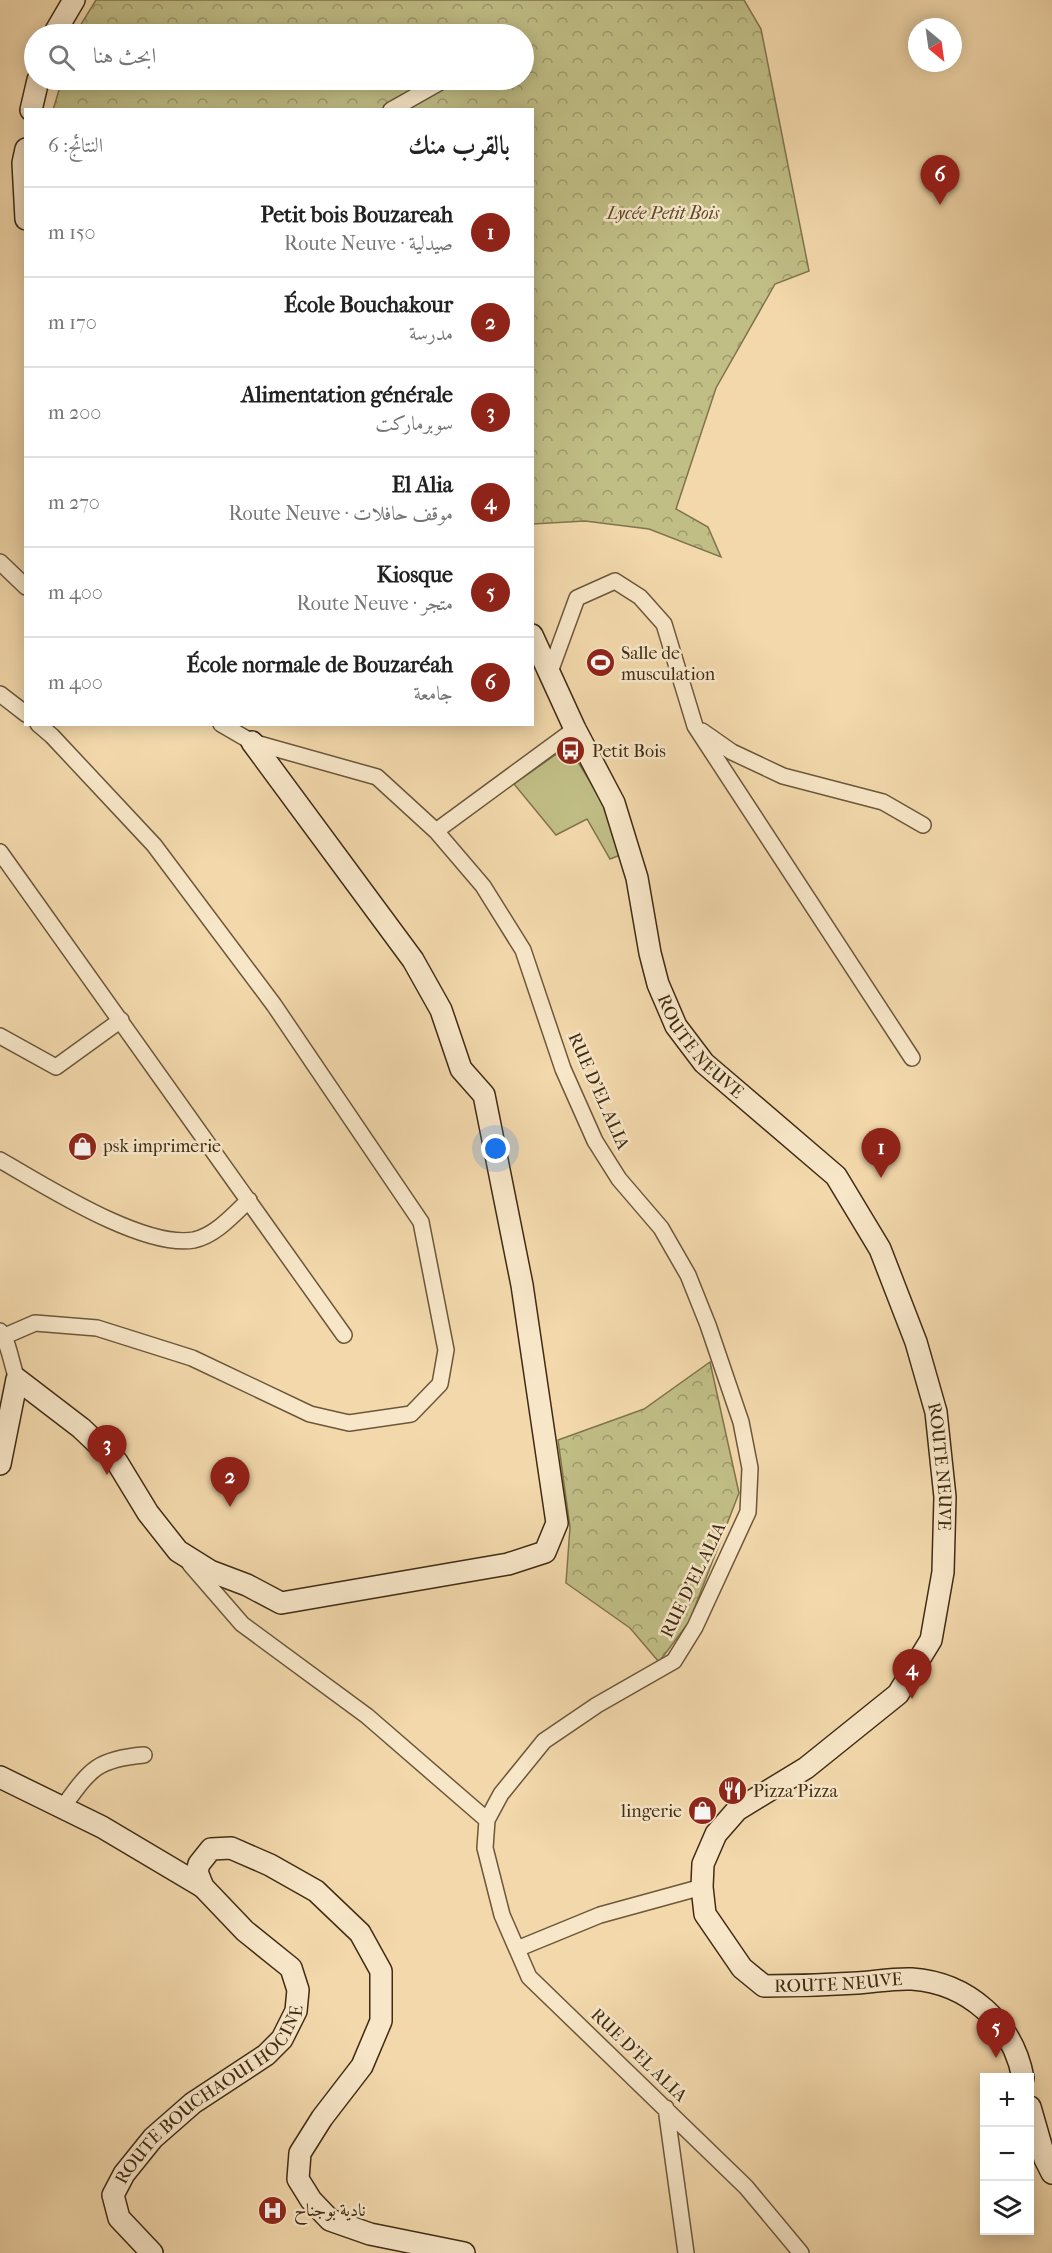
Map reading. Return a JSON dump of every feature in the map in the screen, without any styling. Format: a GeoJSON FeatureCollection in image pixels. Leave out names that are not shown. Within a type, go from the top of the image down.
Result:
{"type":"FeatureCollection","features":[{"type":"Feature","properties":{"kind":"street"},"geometry":{"type":"LineString","coordinates":[[60,24],[74,0]]}},
{"type":"Feature","properties":{"kind":"street"},"geometry":{"type":"LineString","coordinates":[[31,108],[36,90]]}},
{"type":"Feature","properties":{"kind":"street"},"geometry":{"type":"LineString","coordinates":[[395,108],[426,90]]}},
{"type":"Feature","properties":{"kind":"street"},"geometry":{"type":"LineString","coordinates":[[24,158],[24,182]]}},
{"type":"Feature","properties":{"kind":"street"},"geometry":{"type":"LineString","coordinates":[[0,562],[24,585]]}},
{"type":"Feature","properties":{"kind":"street"},"geometry":{"type":"LineString","coordinates":[[550,672],[577,598],[615,581],[640,597],[664,624],[695,726],[912,1058]]}},
{"type":"Feature","properties":{"kind":"street","name":"ROUTE NEUVE"},"geometry":{"type":"LineString","coordinates":[[534,639],[575,729],[614,803],[637,878],[650,953],[658,984],[676,1026],[704,1064],[836,1176],[880,1249],[916,1342],[936,1412],[945,1497],[943,1572],[931,1640],[898,1694],[806,1768],[737,1810],[716,1834],[703,1864],[702,1887],[705,1914],[742,1968],[764,1986],[912,1979],[954,1988],[979,2003],[1000,2025],[1019,2056],[1022,2073]]}},
{"type":"Feature","properties":{"kind":"street"},"geometry":{"type":"LineString","coordinates":[[0,694],[24,712]]}},
{"type":"Feature","properties":{"kind":"street"},"geometry":{"type":"LineString","coordinates":[[40,726],[154,845],[274,1005],[421,1222],[446,1350],[440,1384],[411,1414],[349,1423],[310,1414],[192,1358],[97,1328],[35,1323],[3,1334],[4,1357],[17,1379],[81,1428],[117,1462],[148,1513],[242,1624],[367,1716],[487,1820]]}},
{"type":"Feature","properties":{"kind":"street","name":"RUE D'EL ALIA"},"geometry":{"type":"LineString","coordinates":[[224,726],[252,742],[376,777],[436,831],[483,886],[523,950],[563,1069],[596,1141],[619,1179],[662,1228],[688,1275],[708,1325],[741,1422],[750,1468],[748,1512],[695,1627],[674,1661],[597,1705],[544,1740],[501,1794],[487,1820],[485,1848],[502,1916],[529,1977],[746,2187],[801,2253]]}},
{"type":"Feature","properties":{"kind":"street"},"geometry":{"type":"LineString","coordinates":[[695,726],[732,752],[783,776],[883,802],[923,825]]}},
{"type":"Feature","properties":{"kind":"street"},"geometry":{"type":"LineString","coordinates":[[436,831],[575,729]]}},
{"type":"Feature","properties":{"kind":"street"},"geometry":{"type":"LineString","coordinates":[[178,1551],[210,1571],[247,1585],[280,1603],[508,1564],[545,1552],[557,1523],[522,1285],[484,1095],[461,1069],[441,1010],[413,960],[252,742]]}},
{"type":"Feature","properties":{"kind":"street"},"geometry":{"type":"LineString","coordinates":[[0,852],[344,1335]]}},
{"type":"Feature","properties":{"kind":"street"},"geometry":{"type":"LineString","coordinates":[[0,1036],[56,1067],[121,1020]]}},
{"type":"Feature","properties":{"kind":"street"},"geometry":{"type":"LineString","coordinates":[[0,1160],[70,1201],[123,1225],[169,1240],[194,1240],[219,1228],[249,1200]]}},
{"type":"Feature","properties":{"kind":"street"},"geometry":{"type":"LineString","coordinates":[[0,1464],[17,1379]]}},
{"type":"Feature","properties":{"kind":"street"},"geometry":{"type":"LineString","coordinates":[[63,1807],[88,1772],[119,1757],[144,1755]]}},
{"type":"Feature","properties":{"kind":"street","name":"ROUTE BOUCHAOUI HOCINE"},"geometry":{"type":"LineString","coordinates":[[0,1777],[63,1807],[203,1887],[245,1931],[291,1968],[298,1990],[296,2011],[282,2039],[266,2055],[193,2103],[153,2138],[124,2174],[113,2195],[119,2218],[152,2253]]}},
{"type":"Feature","properties":{"kind":"street"},"geometry":{"type":"LineString","coordinates":[[203,1887],[197,1872],[199,1864],[211,1849],[231,1848],[270,1865],[316,1891],[360,1933],[381,1971],[381,2021],[362,2066],[322,2118],[300,2153],[298,2179],[311,2200],[330,2220],[370,2234],[464,2253]]}},
{"type":"Feature","properties":{"kind":"street"},"geometry":{"type":"LineString","coordinates":[[517,1949],[600,1915],[702,1887]]}},
{"type":"Feature","properties":{"kind":"street"},"geometry":{"type":"LineString","coordinates":[[666,2108],[686,2253]]}},
{"type":"Feature","properties":{"kind":"street"},"geometry":{"type":"LineString","coordinates":[[1034,2124],[1052,2173]]}},
{"type":"Feature","properties":{"kind":"green space","name":"Lycée Petit Bois"},"geometry":{"type":"Polygon","coordinates":[[[96,0],[744,0],[761,29],[809,271],[775,284],[716,388],[676,509],[708,527],[721,557],[649,529],[585,521],[534,524],[534,108],[54,108],[59,90],[534,90],[534,24],[81,24],[96,0]]]}},
{"type":"Feature","properties":{"kind":"green space"},"geometry":{"type":"Polygon","coordinates":[[[571,751],[606,807],[623,854],[610,859],[587,819],[556,835],[514,784],[555,755],[571,751]]]}},
{"type":"Feature","properties":{"kind":"green space"},"geometry":{"type":"Polygon","coordinates":[[[710,1362],[739,1493],[689,1622],[659,1662],[630,1628],[566,1583],[570,1527],[558,1440],[644,1409],[710,1362]]]}},
{"type":"Feature","properties":{"kind":"place","name":"École normale de Bouzaréah"},"geometry":{"type":"Point","coordinates":[940,205]}},
{"type":"Feature","properties":{"kind":"place","name":"Salle de musculation"},"geometry":{"type":"Point","coordinates":[600,663]}},
{"type":"Feature","properties":{"kind":"place","name":"Petit Bois"},"geometry":{"type":"Point","coordinates":[571,751]}},
{"type":"Feature","properties":{"kind":"place","name":"psk imprimerie"},"geometry":{"type":"Point","coordinates":[82,1146]}},
{"type":"Feature","properties":{"kind":"place","name":"Petit bois Bouzareah"},"geometry":{"type":"Point","coordinates":[881,1178]}},
{"type":"Feature","properties":{"kind":"place","name":"Alimentation générale"},"geometry":{"type":"Point","coordinates":[107,1475]}},
{"type":"Feature","properties":{"kind":"place","name":"École Bouchakour"},"geometry":{"type":"Point","coordinates":[230,1507]}},
{"type":"Feature","properties":{"kind":"place","name":"El Alia"},"geometry":{"type":"Point","coordinates":[912,1699]}},
{"type":"Feature","properties":{"kind":"place","name":"Pizza Pizza"},"geometry":{"type":"Point","coordinates":[732,1791]}},
{"type":"Feature","properties":{"kind":"place","name":"lingerie"},"geometry":{"type":"Point","coordinates":[703,1811]}},
{"type":"Feature","properties":{"kind":"place","name":"Kiosque"},"geometry":{"type":"Point","coordinates":[996,2058]}},
{"type":"Feature","properties":{"kind":"place","name":"نادية بوجناح"},"geometry":{"type":"Point","coordinates":[273,2210]}}]}
